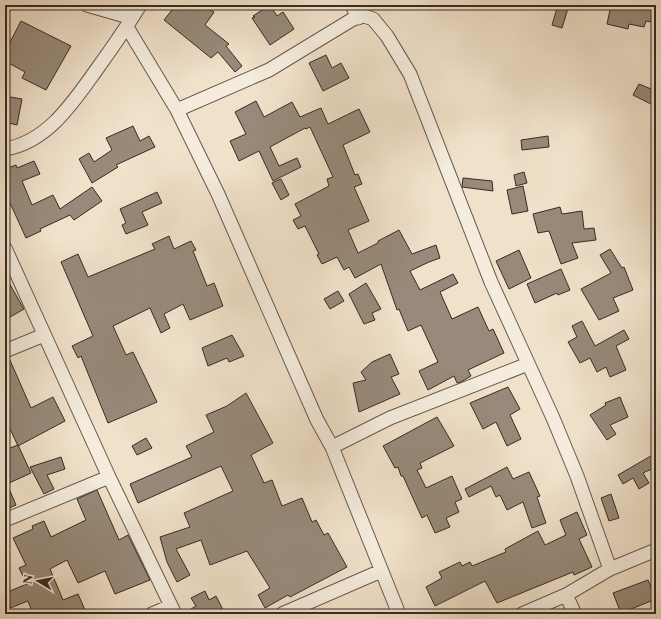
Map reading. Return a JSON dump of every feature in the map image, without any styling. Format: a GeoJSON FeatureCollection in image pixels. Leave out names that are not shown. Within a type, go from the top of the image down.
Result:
{"type":"FeatureCollection","features":[{"type":"Feature","properties":{"kind":"street"},"geometry":{"type":"LineString","coordinates":[[87,5],[130,23],[177,110],[218,194],[317,420],[332,448],[399,614]]}},
{"type":"Feature","properties":{"kind":"street"},"geometry":{"type":"LineString","coordinates":[[5,149],[23,144],[46,130],[68,110],[130,23],[140,5]]}},
{"type":"Feature","properties":{"kind":"street"},"geometry":{"type":"LineString","coordinates":[[352,5],[373,19],[387,36],[410,74],[491,282],[577,476],[610,569]]}},
{"type":"Feature","properties":{"kind":"street"},"geometry":{"type":"LineString","coordinates":[[177,110],[269,70],[366,13]]}},
{"type":"Feature","properties":{"kind":"street"},"geometry":{"type":"LineString","coordinates":[[5,248],[109,477],[173,610],[152,614]]}},
{"type":"Feature","properties":{"kind":"street"},"geometry":{"type":"LineString","coordinates":[[5,351],[44,334]]}},
{"type":"Feature","properties":{"kind":"street"},"geometry":{"type":"LineString","coordinates":[[332,448],[390,418],[528,364]]}},
{"type":"Feature","properties":{"kind":"street"},"geometry":{"type":"LineString","coordinates":[[5,520],[109,477]]}},
{"type":"Feature","properties":{"kind":"street"},"geometry":{"type":"LineString","coordinates":[[522,614],[566,595],[610,569],[656,550]]}},
{"type":"Feature","properties":{"kind":"street"},"geometry":{"type":"LineString","coordinates":[[282,614],[381,571]]}},
{"type":"Feature","properties":{"kind":"street"},"geometry":{"type":"LineString","coordinates":[[566,595],[575,614]]}},
{"type":"Feature","properties":{"kind":"building"},"geometry":{"type":"Polygon","coordinates":[[[176,5],[202,5],[214,12],[205,25],[229,44],[226,46],[242,66],[235,72],[218,52],[211,58],[164,20],[176,5]]]}},
{"type":"Feature","properties":{"kind":"building"},"geometry":{"type":"Polygon","coordinates":[[[270,5],[277,16],[283,12],[294,29],[270,45],[252,18],[270,5]]]}},
{"type":"Feature","properties":{"kind":"building"},"geometry":{"type":"Polygon","coordinates":[[[558,5],[569,5],[562,28],[552,25],[558,5]]]}},
{"type":"Feature","properties":{"kind":"building"},"geometry":{"type":"Polygon","coordinates":[[[611,5],[656,5],[656,23],[646,21],[644,27],[629,24],[628,29],[607,24],[611,5]]]}},
{"type":"Feature","properties":{"kind":"building"},"geometry":{"type":"Polygon","coordinates":[[[21,21],[71,46],[46,90],[22,78],[25,72],[5,61],[5,52],[21,21]]]}},
{"type":"Feature","properties":{"kind":"building"},"geometry":{"type":"Polygon","coordinates":[[[326,55],[332,68],[341,63],[349,78],[323,91],[309,63],[326,55]]]}},
{"type":"Feature","properties":{"kind":"building"},"geometry":{"type":"Polygon","coordinates":[[[639,84],[656,91],[656,98],[653,105],[633,95],[639,84]]]}},
{"type":"Feature","properties":{"kind":"building"},"geometry":{"type":"Polygon","coordinates":[[[5,96],[22,99],[17,125],[5,122],[5,96]]]}},
{"type":"Feature","properties":{"kind":"building"},"geometry":{"type":"Polygon","coordinates":[[[256,101],[264,117],[292,102],[300,117],[321,108],[328,124],[359,109],[370,132],[343,145],[355,175],[358,174],[362,184],[354,187],[369,221],[348,230],[358,253],[399,230],[412,254],[436,245],[440,258],[410,271],[420,290],[453,274],[458,283],[440,292],[452,319],[478,307],[489,331],[493,329],[504,353],[468,370],[471,376],[461,382],[457,383],[454,376],[428,390],[419,371],[438,362],[421,325],[408,331],[399,309],[397,310],[381,264],[355,278],[349,267],[344,270],[337,257],[322,264],[317,255],[319,254],[305,226],[298,229],[293,220],[301,216],[295,204],[329,186],[327,179],[333,177],[310,127],[305,128],[270,147],[279,166],[297,158],[301,167],[273,181],[259,151],[239,161],[230,141],[246,134],[235,112],[256,101]]]}},
{"type":"Feature","properties":{"kind":"building"},"geometry":{"type":"Polygon","coordinates":[[[133,126],[140,141],[149,136],[155,147],[116,165],[118,167],[92,183],[79,159],[89,153],[94,162],[112,150],[106,138],[133,126]]]}},
{"type":"Feature","properties":{"kind":"building"},"geometry":{"type":"Polygon","coordinates":[[[548,136],[549,147],[522,150],[521,140],[548,136]]]}},
{"type":"Feature","properties":{"kind":"building"},"geometry":{"type":"Polygon","coordinates":[[[34,161],[40,174],[22,181],[32,205],[53,195],[60,209],[92,187],[102,201],[74,220],[70,215],[40,229],[41,231],[26,238],[5,192],[5,169],[16,165],[17,168],[34,161]]]}},
{"type":"Feature","properties":{"kind":"building"},"geometry":{"type":"Polygon","coordinates":[[[524,172],[527,183],[516,186],[514,175],[524,172]]]}},
{"type":"Feature","properties":{"kind":"building"},"geometry":{"type":"Polygon","coordinates":[[[463,178],[492,181],[493,191],[462,187],[463,178]]]}},
{"type":"Feature","properties":{"kind":"building"},"geometry":{"type":"Polygon","coordinates":[[[281,179],[289,195],[281,200],[272,183],[281,179]]]}},
{"type":"Feature","properties":{"kind":"building"},"geometry":{"type":"Polygon","coordinates":[[[523,186],[528,211],[512,214],[507,190],[523,186]]]}},
{"type":"Feature","properties":{"kind":"building"},"geometry":{"type":"Polygon","coordinates":[[[157,192],[162,203],[142,212],[148,225],[126,234],[122,225],[126,223],[120,209],[157,192]]]}},
{"type":"Feature","properties":{"kind":"building"},"geometry":{"type":"Polygon","coordinates":[[[560,207],[562,214],[582,211],[584,229],[594,228],[596,240],[572,243],[578,258],[561,264],[549,231],[538,233],[533,214],[560,207]]]}},
{"type":"Feature","properties":{"kind":"building"},"geometry":{"type":"Polygon","coordinates":[[[169,236],[174,249],[191,241],[196,250],[193,251],[207,286],[214,283],[223,306],[190,320],[183,304],[164,314],[170,328],[161,333],[150,308],[113,326],[126,355],[133,352],[157,402],[108,423],[81,356],[78,358],[72,346],[93,336],[61,262],[78,254],[88,277],[155,249],[152,244],[169,236]]]}},
{"type":"Feature","properties":{"kind":"building"},"geometry":{"type":"Polygon","coordinates":[[[610,249],[622,268],[624,267],[633,290],[613,298],[619,311],[599,320],[581,289],[611,273],[600,255],[610,249]]]}},
{"type":"Feature","properties":{"kind":"building"},"geometry":{"type":"Polygon","coordinates":[[[519,250],[531,278],[509,289],[496,261],[519,250]]]}},
{"type":"Feature","properties":{"kind":"building"},"geometry":{"type":"Polygon","coordinates":[[[561,269],[570,290],[558,295],[557,293],[535,303],[527,284],[561,269]]]}},
{"type":"Feature","properties":{"kind":"building"},"geometry":{"type":"Polygon","coordinates":[[[5,276],[24,309],[5,320],[5,276]]]}},
{"type":"Feature","properties":{"kind":"building"},"geometry":{"type":"Polygon","coordinates":[[[366,283],[381,309],[372,313],[375,320],[364,324],[349,294],[366,283]]]}},
{"type":"Feature","properties":{"kind":"building"},"geometry":{"type":"Polygon","coordinates":[[[338,291],[344,301],[330,309],[324,299],[338,291]]]}},
{"type":"Feature","properties":{"kind":"building"},"geometry":{"type":"Polygon","coordinates":[[[582,321],[595,346],[624,330],[629,339],[616,346],[626,370],[610,377],[606,367],[597,372],[590,358],[580,363],[568,342],[577,337],[572,326],[582,321]]]}},
{"type":"Feature","properties":{"kind":"building"},"geometry":{"type":"Polygon","coordinates":[[[232,335],[244,356],[229,362],[227,358],[208,366],[202,348],[232,335]]]}},
{"type":"Feature","properties":{"kind":"building"},"geometry":{"type":"Polygon","coordinates":[[[390,354],[399,374],[391,377],[400,394],[359,412],[353,383],[366,380],[361,372],[372,362],[390,354]]]}},
{"type":"Feature","properties":{"kind":"building"},"geometry":{"type":"Polygon","coordinates":[[[9,358],[31,408],[53,397],[65,421],[18,446],[5,418],[10,416],[5,404],[5,359],[9,358]]]}},
{"type":"Feature","properties":{"kind":"building"},"geometry":{"type":"Polygon","coordinates":[[[508,387],[520,409],[510,415],[521,439],[507,446],[496,422],[483,429],[470,403],[508,387]]]}},
{"type":"Feature","properties":{"kind":"building"},"geometry":{"type":"Polygon","coordinates":[[[246,393],[273,443],[251,455],[264,483],[272,480],[282,506],[302,498],[312,522],[316,520],[324,535],[328,533],[347,567],[290,597],[288,595],[265,608],[258,595],[270,588],[247,551],[210,565],[201,540],[176,549],[190,575],[177,582],[167,562],[160,537],[190,527],[184,513],[233,491],[221,466],[138,503],[130,484],[192,457],[186,446],[214,432],[206,415],[227,406],[246,393]]]}},
{"type":"Feature","properties":{"kind":"building"},"geometry":{"type":"Polygon","coordinates":[[[620,397],[628,417],[610,425],[616,434],[607,440],[590,415],[606,405],[605,403],[620,397]]]}},
{"type":"Feature","properties":{"kind":"building"},"geometry":{"type":"Polygon","coordinates":[[[437,417],[454,446],[420,463],[422,468],[417,470],[426,488],[452,476],[462,499],[455,502],[459,512],[446,518],[450,527],[435,533],[427,515],[422,518],[403,476],[401,476],[398,467],[395,468],[383,446],[437,417]]]}},
{"type":"Feature","properties":{"kind":"building"},"geometry":{"type":"Polygon","coordinates":[[[146,438],[152,448],[137,455],[132,446],[146,438]]]}},
{"type":"Feature","properties":{"kind":"building"},"geometry":{"type":"Polygon","coordinates":[[[18,445],[31,473],[7,484],[16,505],[5,510],[5,450],[18,445]]]}},
{"type":"Feature","properties":{"kind":"building"},"geometry":{"type":"Polygon","coordinates":[[[656,453],[656,467],[643,473],[649,483],[639,489],[633,478],[623,484],[618,475],[656,453]]]}},
{"type":"Feature","properties":{"kind":"building"},"geometry":{"type":"Polygon","coordinates":[[[61,457],[65,469],[47,475],[54,489],[44,494],[30,467],[61,457]]]}},
{"type":"Feature","properties":{"kind":"building"},"geometry":{"type":"Polygon","coordinates":[[[507,467],[513,479],[529,472],[540,496],[537,497],[546,523],[532,528],[523,502],[507,510],[500,495],[496,497],[491,486],[469,497],[465,489],[507,467]]]}},
{"type":"Feature","properties":{"kind":"building"},"geometry":{"type":"Polygon","coordinates":[[[97,490],[119,540],[128,535],[150,580],[115,594],[105,571],[78,583],[67,560],[50,569],[63,600],[78,594],[85,610],[76,614],[33,614],[28,601],[5,610],[5,593],[27,584],[19,568],[26,565],[13,538],[33,529],[32,526],[44,521],[51,537],[86,520],[77,499],[97,490]]]}},
{"type":"Feature","properties":{"kind":"building"},"geometry":{"type":"Polygon","coordinates":[[[611,494],[619,518],[609,521],[601,498],[611,494]]]}},
{"type":"Feature","properties":{"kind":"building"},"geometry":{"type":"Polygon","coordinates":[[[577,512],[587,535],[579,539],[592,567],[574,575],[573,572],[497,603],[485,581],[435,606],[426,587],[442,578],[439,572],[460,562],[462,566],[470,562],[472,566],[506,552],[505,549],[538,531],[545,545],[566,535],[560,520],[577,512]]]}},
{"type":"Feature","properties":{"kind":"building"},"geometry":{"type":"Polygon","coordinates":[[[648,580],[656,599],[621,613],[613,593],[648,580]]]}},
{"type":"Feature","properties":{"kind":"building"},"geometry":{"type":"Polygon","coordinates":[[[205,591],[209,600],[216,596],[225,614],[183,614],[196,606],[191,598],[205,591]]]}}]}
